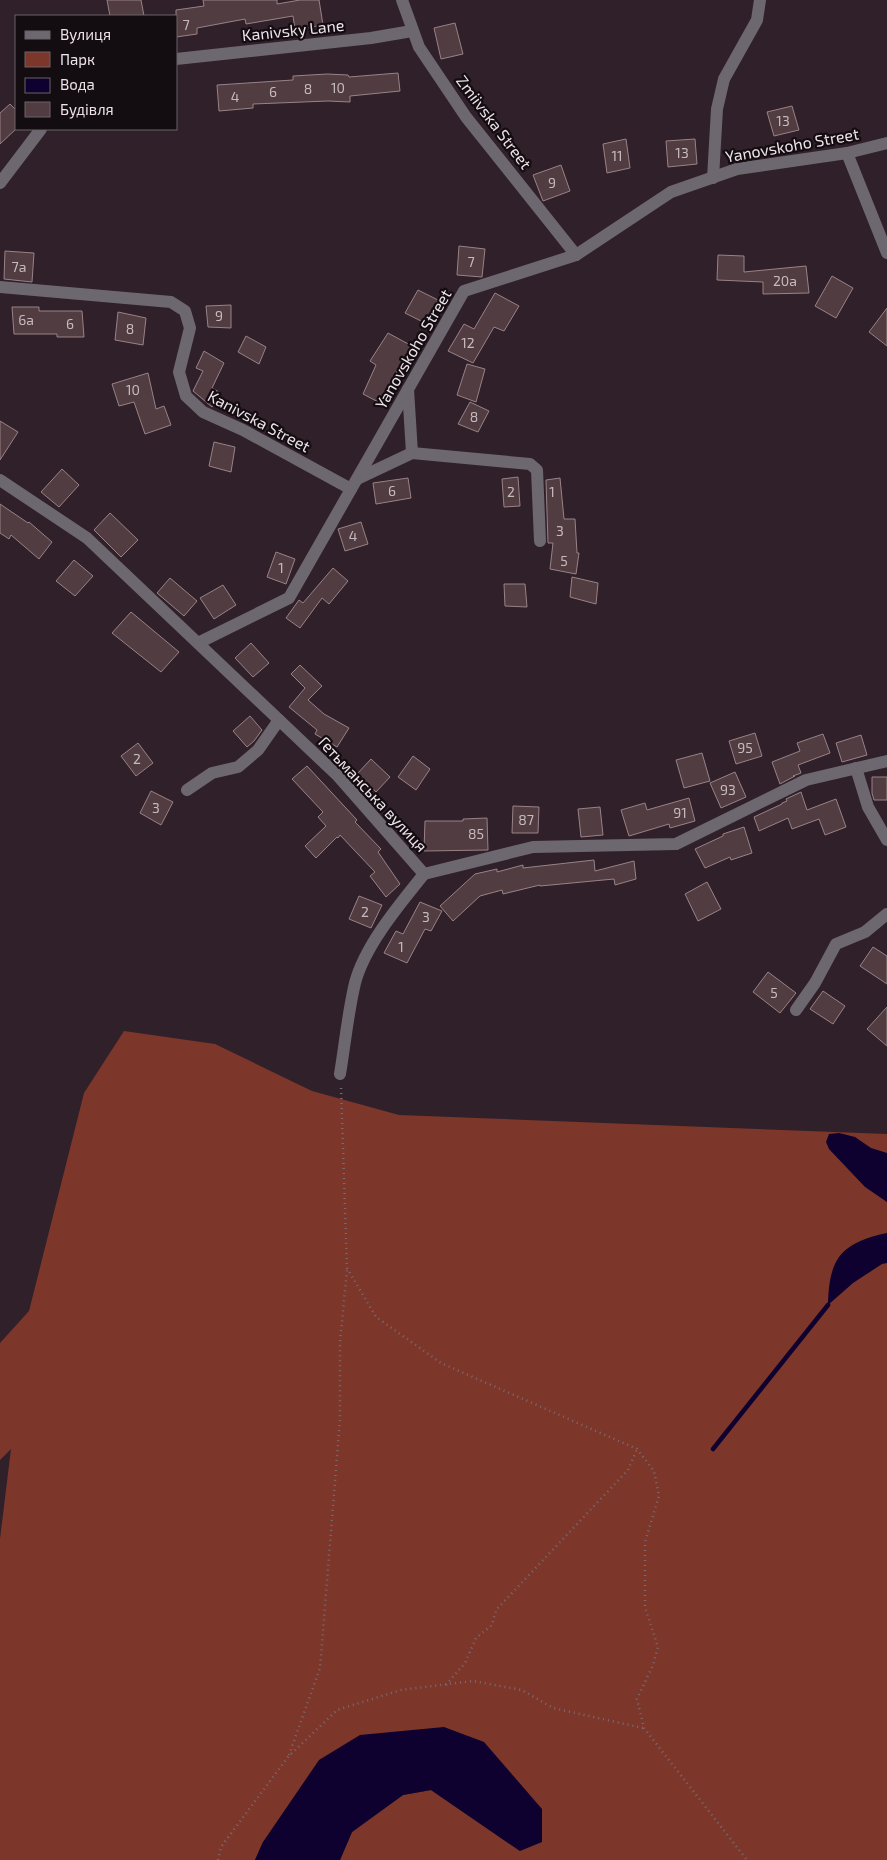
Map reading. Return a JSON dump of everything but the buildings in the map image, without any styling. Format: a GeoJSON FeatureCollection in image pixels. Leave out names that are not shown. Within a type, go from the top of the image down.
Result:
{"type":"FeatureCollection","features":[{"type":"Feature","properties":{"kind":"street","name":"Zmiivska Street"},"geometry":{"type":"LineString","coordinates":[[402,0],[419,47],[466,117],[576,255]]}},
{"type":"Feature","properties":{"kind":"street"},"geometry":{"type":"LineString","coordinates":[[713,178],[717,109],[724,79],[757,20],[760,0]]}},
{"type":"Feature","properties":{"kind":"street","name":"Kanivsky Lane"},"geometry":{"type":"LineString","coordinates":[[178,59],[371,38],[412,31]]}},
{"type":"Feature","properties":{"kind":"street"},"geometry":{"type":"LineString","coordinates":[[0,183],[40,130]]}},
{"type":"Feature","properties":{"kind":"street","name":"Yanovskoho Street"},"geometry":{"type":"LineString","coordinates":[[198,643],[289,598],[464,291],[576,255],[671,192],[737,169],[847,153],[887,143]]}},
{"type":"Feature","properties":{"kind":"street"},"geometry":{"type":"LineString","coordinates":[[847,153],[887,253]]}},
{"type":"Feature","properties":{"kind":"street","name":"Kanivska Street"},"geometry":{"type":"LineString","coordinates":[[0,286],[171,302],[185,311],[190,328],[179,372],[186,396],[203,412],[354,484]]}},
{"type":"Feature","properties":{"kind":"street"},"geometry":{"type":"LineString","coordinates":[[408,389],[412,453]]}},
{"type":"Feature","properties":{"kind":"street"},"geometry":{"type":"LineString","coordinates":[[354,484],[412,453],[530,464],[537,470],[540,541]]}},
{"type":"Feature","properties":{"kind":"street","name":"Гетьманська вулиця"},"geometry":{"type":"LineString","coordinates":[[0,480],[87,538],[338,776],[424,874],[533,847],[676,844],[806,780],[887,761]]}},
{"type":"Feature","properties":{"kind":"street"},"geometry":{"type":"LineString","coordinates":[[187,790],[212,773],[238,767],[258,750],[279,720]]}},
{"type":"Feature","properties":{"kind":"street"},"geometry":{"type":"LineString","coordinates":[[856,768],[868,807],[887,840]]}},
{"type":"Feature","properties":{"kind":"street"},"geometry":{"type":"LineString","coordinates":[[340,1074],[355,982],[372,943],[424,874]]}},
{"type":"Feature","properties":{"kind":"street"},"geometry":{"type":"LineString","coordinates":[[796,1010],[815,983],[836,944],[865,932],[887,914]]}},
{"type":"Feature","properties":{"kind":"path"},"geometry":{"type":"LineString","coordinates":[[288,1757],[320,1668],[340,1419],[340,1342],[348,1268],[340,1074]]}},
{"type":"Feature","properties":{"kind":"path"},"geometry":{"type":"LineString","coordinates":[[348,1268],[376,1317],[441,1363],[638,1449],[654,1471],[659,1496],[645,1542],[645,1607],[658,1647],[653,1666],[637,1699],[644,1728],[747,1860]]}},
{"type":"Feature","properties":{"kind":"path"},"geometry":{"type":"LineString","coordinates":[[446,1684],[464,1663],[476,1638],[492,1624],[496,1610],[628,1470],[638,1449]]}},
{"type":"Feature","properties":{"kind":"path"},"geometry":{"type":"LineString","coordinates":[[218,1860],[222,1846],[288,1757],[337,1710],[401,1690],[473,1682],[522,1690],[553,1708],[644,1728]]}},
{"type":"Feature","properties":{"kind":"green space"},"geometry":{"type":"Polygon","coordinates":[[[124,1031],[215,1044],[312,1091],[399,1115],[887,1134],[887,1860],[340,1860],[352,1832],[403,1795],[431,1790],[520,1851],[484,1742],[263,1842],[255,1860],[0,1860],[0,1539],[11,1449],[0,1460],[0,1343],[29,1311],[84,1093],[124,1031]]]}},
{"type":"Feature","properties":{"kind":"water"},"geometry":{"type":"Polygon","coordinates":[[[839,1133],[855,1137],[871,1148],[887,1153],[887,1202],[865,1187],[829,1149],[826,1142],[829,1134],[839,1133]]]}},
{"type":"Feature","properties":{"kind":"water"},"geometry":{"type":"Polygon","coordinates":[[[887,1233],[887,1263],[882,1264],[853,1283],[828,1305],[831,1275],[841,1255],[848,1248],[859,1242],[887,1233]]]}},
{"type":"Feature","properties":{"kind":"water"},"geometry":{"type":"Polygon","coordinates":[[[444,1727],[484,1742],[542,1809],[542,1842],[520,1851],[431,1790],[403,1795],[352,1832],[340,1860],[255,1860],[263,1842],[319,1760],[360,1735],[444,1727]]]}},
{"type":"Feature","properties":{"kind":"waterway"},"geometry":{"type":"LineString","coordinates":[[713,1449],[828,1305]]}}]}
